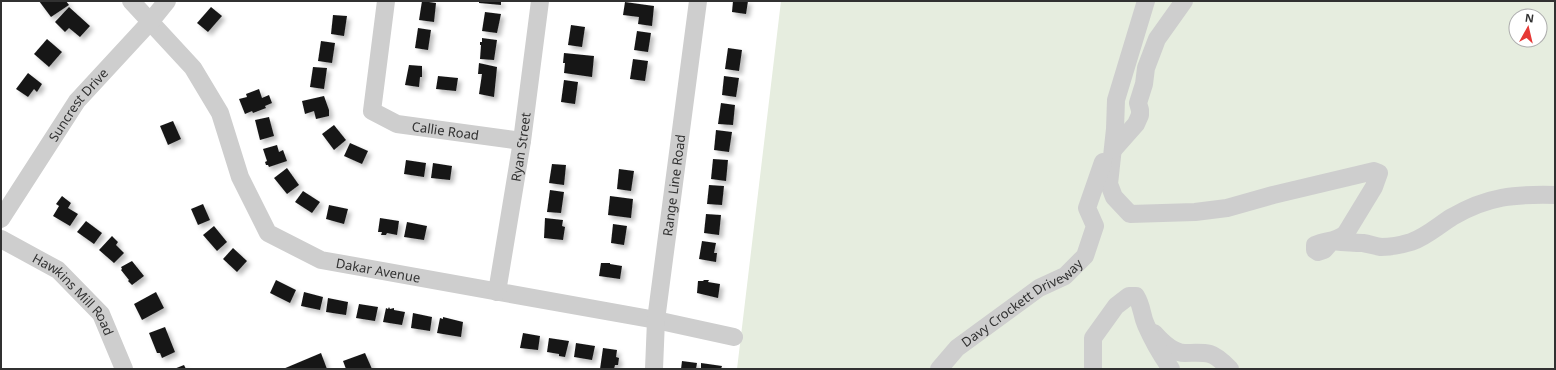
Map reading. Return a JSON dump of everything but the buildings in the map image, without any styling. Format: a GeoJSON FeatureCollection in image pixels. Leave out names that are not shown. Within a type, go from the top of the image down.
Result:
{"type":"FeatureCollection","features":[{"type":"Feature","properties":{"kind":"street","name":"Dakar Avenue"},"geometry":{"type":"LineString","coordinates":[[131,1],[193,68],[220,113],[240,178],[268,232],[321,260],[656,320],[734,337]]}},
{"type":"Feature","properties":{"kind":"street","name":"Suncrest Drive"},"geometry":{"type":"LineString","coordinates":[[1,219],[77,101],[150,22],[167,1]]}},
{"type":"Feature","properties":{"kind":"street","name":"Callie Road"},"geometry":{"type":"LineString","coordinates":[[386,1],[372,111],[397,124],[522,141]]}},
{"type":"Feature","properties":{"kind":"street","name":"Ryan Street"},"geometry":{"type":"LineString","coordinates":[[497,292],[522,141],[540,1]]}},
{"type":"Feature","properties":{"kind":"street","name":"Range Line Road"},"geometry":{"type":"LineString","coordinates":[[654,369],[656,320],[698,1]]}},
{"type":"Feature","properties":{"kind":"street"},"geometry":{"type":"LineString","coordinates":[[1146,1],[1116,100],[1108,156],[1109,184],[1114,197],[1130,214],[1195,212],[1227,208],[1273,195],[1374,171],[1379,173],[1374,187],[1346,233],[1340,239],[1321,242],[1315,245],[1315,250],[1318,252],[1324,250],[1332,241],[1380,247],[1410,243],[1421,238],[1454,216],[1500,197],[1513,195],[1555,195]]}},
{"type":"Feature","properties":{"kind":"street"},"geometry":{"type":"LineString","coordinates":[[1108,156],[1136,124],[1140,110],[1138,103],[1144,84],[1146,68],[1154,46],[1157,39],[1184,1]]}},
{"type":"Feature","properties":{"kind":"street","name":"Davy Crockett Driveway"},"geometry":{"type":"LineString","coordinates":[[938,369],[957,348],[1039,288],[1065,276],[1085,256],[1095,226],[1087,208],[1108,156]]}},
{"type":"Feature","properties":{"kind":"street","name":"Hawkins Mill Road"},"geometry":{"type":"LineString","coordinates":[[1,239],[58,270],[101,314],[124,369]]}},
{"type":"Feature","properties":{"kind":"street"},"geometry":{"type":"LineString","coordinates":[[1093,369],[1093,338],[1116,306],[1129,296],[1136,296],[1142,305],[1145,323],[1158,351],[1170,369]]}},
{"type":"Feature","properties":{"kind":"street"},"geometry":{"type":"LineString","coordinates":[[1145,323],[1159,339],[1173,349],[1183,353],[1203,353],[1212,355],[1230,369]]}},
{"type":"Feature","properties":{"kind":"shaded area"},"geometry":{"type":"Polygon","coordinates":[[[781,1],[1555,1],[1555,369],[737,369],[781,1]]]}}]}
